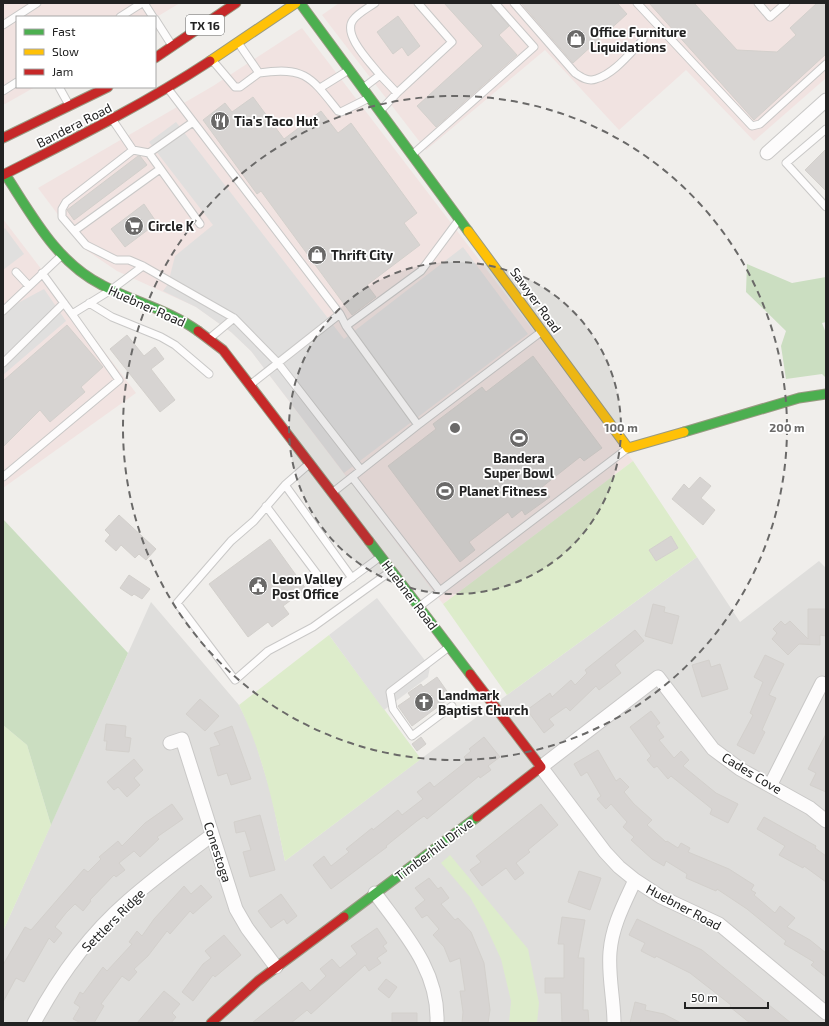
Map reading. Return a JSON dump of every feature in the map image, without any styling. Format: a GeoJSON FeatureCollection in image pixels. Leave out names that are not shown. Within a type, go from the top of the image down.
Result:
{"type":"FeatureCollection","features":[{"type":"Feature","properties":{"kind":"street","name":"TX 16"},"geometry":{"type":"LineString","coordinates":[[156,57],[236,3]]}},
{"type":"Feature","properties":{"kind":"street","name":"Bandera Road"},"geometry":{"type":"LineString","coordinates":[[4,174],[113,120],[167,89],[296,3]]}},
{"type":"Feature","properties":{"kind":"street","name":"Sawyer Road"},"geometry":{"type":"LineString","coordinates":[[300,3],[628,448]]}},
{"type":"Feature","properties":{"kind":"street","name":"Bandera Road"},"geometry":{"type":"LineString","coordinates":[[3,138],[70,107],[106,88]]}},
{"type":"Feature","properties":{"kind":"street"},"geometry":{"type":"LineString","coordinates":[[767,153],[826,100]]}},
{"type":"Feature","properties":{"kind":"street","name":"Huebner Road"},"geometry":{"type":"LineString","coordinates":[[4,174],[39,229],[79,271],[111,290],[173,315],[223,350],[605,852],[635,880],[661,897],[718,924],[826,1013]]}},
{"type":"Feature","properties":{"kind":"street"},"geometry":{"type":"LineString","coordinates":[[628,448],[824,392]]}},
{"type":"Feature","properties":{"kind":"street","name":"Timberhill Drive"},"geometry":{"type":"LineString","coordinates":[[211,1023],[233,1002],[276,967],[529,778],[541,767],[658,677]]}},
{"type":"Feature","properties":{"kind":"street","name":"Cades Cove"},"geometry":{"type":"LineString","coordinates":[[658,677],[713,749],[740,768],[771,784],[810,808],[826,821]]}},
{"type":"Feature","properties":{"kind":"street"},"geometry":{"type":"LineString","coordinates":[[771,784],[822,683]]}},
{"type":"Feature","properties":{"kind":"street","name":"Conestoga"},"geometry":{"type":"LineString","coordinates":[[170,743],[182,740],[236,909],[247,928],[276,967]]}},
{"type":"Feature","properties":{"kind":"street","name":"Settlers Ridge"},"geometry":{"type":"LineString","coordinates":[[34,1023],[65,972],[94,935],[127,901],[212,834]]}},
{"type":"Feature","properties":{"kind":"street"},"geometry":{"type":"LineString","coordinates":[[614,1023],[610,954],[612,935],[617,918],[635,880]]}},
{"type":"Feature","properties":{"kind":"street"},"geometry":{"type":"LineString","coordinates":[[375,893],[421,958],[430,976],[435,995],[437,1023]]}},
{"type":"Feature","properties":{"kind":"lane"},"geometry":{"type":"LineString","coordinates":[[17,16],[37,3]]}},
{"type":"Feature","properties":{"kind":"lane"},"geometry":{"type":"LineString","coordinates":[[122,16],[143,3],[153,16]]}},
{"type":"Feature","properties":{"kind":"lane"},"geometry":{"type":"LineString","coordinates":[[375,3],[353,20],[349,29],[353,40],[380,75],[397,93]]}},
{"type":"Feature","properties":{"kind":"lane"},"geometry":{"type":"LineString","coordinates":[[380,111],[397,93],[452,42],[418,3]]}},
{"type":"Feature","properties":{"kind":"lane"},"geometry":{"type":"LineString","coordinates":[[412,155],[534,47],[495,3]]}},
{"type":"Feature","properties":{"kind":"lane"},"geometry":{"type":"LineString","coordinates":[[514,3],[575,73],[585,79],[596,80],[610,71],[643,40]]}},
{"type":"Feature","properties":{"kind":"lane"},"geometry":{"type":"LineString","coordinates":[[637,3],[752,126],[760,124],[826,64]]}},
{"type":"Feature","properties":{"kind":"lane"},"geometry":{"type":"LineString","coordinates":[[758,3],[770,17],[786,3]]}},
{"type":"Feature","properties":{"kind":"lane"},"geometry":{"type":"LineString","coordinates":[[3,25],[16,17]]}},
{"type":"Feature","properties":{"kind":"lane"},"geometry":{"type":"LineString","coordinates":[[156,21],[173,47]]}},
{"type":"Feature","properties":{"kind":"lane"},"geometry":{"type":"LineString","coordinates":[[238,42],[259,73]]}},
{"type":"Feature","properties":{"kind":"lane"},"geometry":{"type":"LineString","coordinates":[[211,59],[235,87],[240,87],[259,73],[279,70],[302,74],[316,82],[341,112],[370,98]]}},
{"type":"Feature","properties":{"kind":"lane"},"geometry":{"type":"LineString","coordinates":[[320,88],[349,69]]}},
{"type":"Feature","properties":{"kind":"lane"},"geometry":{"type":"LineString","coordinates":[[363,88],[380,75]]}},
{"type":"Feature","properties":{"kind":"lane"},"geometry":{"type":"LineString","coordinates":[[3,91],[16,83]]}},
{"type":"Feature","properties":{"kind":"lane"},"geometry":{"type":"LineString","coordinates":[[60,88],[70,107]]}},
{"type":"Feature","properties":{"kind":"lane"},"geometry":{"type":"LineString","coordinates":[[167,89],[340,314],[346,326],[418,425]]}},
{"type":"Feature","properties":{"kind":"lane"},"geometry":{"type":"LineString","coordinates":[[113,120],[133,150],[149,153],[200,224]]}},
{"type":"Feature","properties":{"kind":"lane"},"geometry":{"type":"LineString","coordinates":[[149,153],[193,122]]}},
{"type":"Feature","properties":{"kind":"lane"},"geometry":{"type":"LineString","coordinates":[[826,129],[786,163],[826,207]]}},
{"type":"Feature","properties":{"kind":"lane"},"geometry":{"type":"LineString","coordinates":[[133,150],[66,202],[62,209],[62,216],[86,245],[116,260],[129,260],[143,266],[234,318],[278,363],[361,470]]}},
{"type":"Feature","properties":{"kind":"lane"},"geometry":{"type":"LineString","coordinates":[[74,231],[160,169]]}},
{"type":"Feature","properties":{"kind":"lane"},"geometry":{"type":"LineString","coordinates":[[346,326],[421,271],[460,219]]}},
{"type":"Feature","properties":{"kind":"lane"},"geometry":{"type":"LineString","coordinates":[[3,311],[62,254]]}},
{"type":"Feature","properties":{"kind":"lane"},"geometry":{"type":"LineString","coordinates":[[72,314],[111,290],[143,266]]}},
{"type":"Feature","properties":{"kind":"lane"},"geometry":{"type":"LineString","coordinates":[[16,272],[29,286]]}},
{"type":"Feature","properties":{"kind":"lane"},"geometry":{"type":"LineString","coordinates":[[3,477],[119,380],[42,273]]}},
{"type":"Feature","properties":{"kind":"lane"},"geometry":{"type":"LineString","coordinates":[[3,363],[64,303]]}},
{"type":"Feature","properties":{"kind":"lane"},"geometry":{"type":"LineString","coordinates":[[89,303],[112,317],[175,345],[209,374]]}},
{"type":"Feature","properties":{"kind":"lane"},"geometry":{"type":"LineString","coordinates":[[250,385],[340,314]]}},
{"type":"Feature","properties":{"kind":"lane"},"geometry":{"type":"LineString","coordinates":[[208,339],[234,318]]}},
{"type":"Feature","properties":{"kind":"lane"},"geometry":{"type":"LineString","coordinates":[[332,493],[418,425],[542,331]]}},
{"type":"Feature","properties":{"kind":"lane"},"geometry":{"type":"LineString","coordinates":[[419,607],[628,448]]}},
{"type":"Feature","properties":{"kind":"lane"},"geometry":{"type":"LineString","coordinates":[[310,463],[285,485],[254,520],[231,541],[177,603],[235,680],[268,651],[313,627],[391,571]]}},
{"type":"Feature","properties":{"kind":"lane"},"geometry":{"type":"LineString","coordinates":[[352,477],[440,591]]}},
{"type":"Feature","properties":{"kind":"lane"},"geometry":{"type":"LineString","coordinates":[[285,485],[352,578]]}},
{"type":"Feature","properties":{"kind":"lane"},"geometry":{"type":"LineString","coordinates":[[266,506],[329,590],[334,591],[381,557]]}},
{"type":"Feature","properties":{"kind":"lane"},"geometry":{"type":"LineString","coordinates":[[449,646],[390,692],[393,709],[412,736],[452,706]]}},
{"type":"Feature","properties":{"kind":"shaded area"},"geometry":{"type":"Polygon","coordinates":[[[3,3],[180,3],[156,17],[156,16],[16,16],[16,88],[33,88],[3,104],[3,3]]]}},
{"type":"Feature","properties":{"kind":"shaded area"},"geometry":{"type":"Polygon","coordinates":[[[339,3],[826,3],[826,78],[754,141],[686,70],[619,130],[545,50],[426,150],[322,15],[339,3]]]}},
{"type":"Feature","properties":{"kind":"shaded area"},"geometry":{"type":"Polygon","coordinates":[[[302,28],[633,461],[443,604],[251,351],[231,332],[196,307],[117,271],[83,248],[38,188],[213,86],[302,28]]]}},
{"type":"Feature","properties":{"kind":"shaded area"},"geometry":{"type":"Polygon","coordinates":[[[176,122],[344,339],[463,247],[528,334],[344,473],[251,351],[231,332],[196,307],[163,291],[168,284],[175,256],[213,225],[149,142],[176,122]]]}},
{"type":"Feature","properties":{"kind":"shaded area"},"geometry":{"type":"Polygon","coordinates":[[[3,219],[136,393],[3,488],[3,219]]]}},
{"type":"Feature","properties":{"kind":"shaded area"},"geometry":{"type":"Polygon","coordinates":[[[5,228],[24,254],[3,270],[3,230],[5,228]]]}},
{"type":"Feature","properties":{"kind":"shaded area"},"geometry":{"type":"Polygon","coordinates":[[[44,289],[66,321],[3,375],[3,311],[44,289]]]}},
{"type":"Feature","properties":{"kind":"shaded area"},"geometry":{"type":"Polygon","coordinates":[[[697,557],[740,622],[819,561],[826,568],[826,1023],[3,1023],[3,931],[151,602],[239,705],[252,731],[271,793],[285,861],[478,716],[697,557]]]}},
{"type":"Feature","properties":{"kind":"shaded area"},"geometry":{"type":"Polygon","coordinates":[[[377,598],[430,667],[428,677],[384,710],[329,635],[377,598]]]}},
{"type":"Feature","properties":{"kind":"green space"},"geometry":{"type":"Polygon","coordinates":[[[747,264],[792,283],[826,277],[826,322],[822,323],[826,333],[826,378],[822,374],[786,379],[781,346],[786,331],[746,292],[747,264]]]}},
{"type":"Feature","properties":{"kind":"green space"},"geometry":{"type":"Polygon","coordinates":[[[633,461],[697,557],[507,695],[443,604],[633,461]],[[671,536],[649,550],[656,561],[678,548],[671,536]]]}},
{"type":"Feature","properties":{"kind":"green space"},"geometry":{"type":"Polygon","coordinates":[[[3,519],[128,653],[51,825],[27,745],[3,725],[3,519]]]}},
{"type":"Feature","properties":{"kind":"green space"},"geometry":{"type":"Polygon","coordinates":[[[329,635],[421,759],[285,861],[267,781],[255,742],[239,705],[329,635]]]}},
{"type":"Feature","properties":{"kind":"green space"},"geometry":{"type":"Polygon","coordinates":[[[3,725],[27,745],[51,825],[3,931],[3,725]]]}},
{"type":"Feature","properties":{"kind":"green space"},"geometry":{"type":"Polygon","coordinates":[[[450,855],[528,949],[539,1003],[537,1023],[509,1023],[511,1001],[501,959],[484,922],[470,897],[441,863],[450,855]]]}},
{"type":"Feature","properties":{"kind":"building"},"geometry":{"type":"Polygon","coordinates":[[[444,3],[489,3],[509,26],[499,35],[517,55],[436,127],[417,106],[483,46],[444,3]]]}},
{"type":"Feature","properties":{"kind":"building","name":"Office Furniture Liquidations"},"geometry":{"type":"Polygon","coordinates":[[[521,3],[617,3],[627,14],[573,63],[521,3]]]}},
{"type":"Feature","properties":{"kind":"building"},"geometry":{"type":"Polygon","coordinates":[[[649,3],[694,3],[737,50],[777,52],[796,35],[790,28],[817,3],[826,3],[826,54],[754,120],[649,3]]]}},
{"type":"Feature","properties":{"kind":"building"},"geometry":{"type":"Polygon","coordinates":[[[398,16],[420,46],[408,56],[402,47],[393,54],[377,32],[398,16]]]}},
{"type":"Feature","properties":{"kind":"building"},"geometry":{"type":"Polygon","coordinates":[[[253,97],[284,139],[321,111],[338,133],[351,123],[417,213],[404,223],[420,245],[367,285],[376,297],[352,315],[261,191],[257,194],[203,120],[225,103],[232,112],[253,97]]]}},
{"type":"Feature","properties":{"kind":"building"},"geometry":{"type":"Polygon","coordinates":[[[826,149],[826,191],[805,170],[826,149]]]}},
{"type":"Feature","properties":{"kind":"building"},"geometry":{"type":"Polygon","coordinates":[[[140,156],[147,165],[74,220],[67,210],[140,156]]]}},
{"type":"Feature","properties":{"kind":"building","name":"Circle K"},"geometry":{"type":"Polygon","coordinates":[[[144,204],[157,223],[125,247],[111,229],[144,204]]]}},
{"type":"Feature","properties":{"kind":"building"},"geometry":{"type":"Polygon","coordinates":[[[67,325],[103,367],[81,387],[85,392],[50,422],[40,410],[3,447],[3,381],[67,325]]]}},
{"type":"Feature","properties":{"kind":"building"},"geometry":{"type":"Polygon","coordinates":[[[127,335],[144,356],[155,347],[164,359],[151,369],[175,400],[160,412],[110,349],[127,335]]]}},
{"type":"Feature","properties":{"kind":"building","name":"Bandera Super Bowl"},"geometry":{"type":"Polygon","coordinates":[[[533,356],[602,448],[584,461],[580,457],[542,487],[550,497],[525,515],[522,510],[512,518],[508,512],[469,542],[475,550],[460,562],[388,466],[436,429],[433,424],[482,387],[486,392],[533,356]]]}},
{"type":"Feature","properties":{"kind":"building"},"geometry":{"type":"Polygon","coordinates":[[[700,477],[711,486],[701,498],[715,510],[703,525],[672,499],[684,484],[689,489],[700,477]]]}},
{"type":"Feature","properties":{"kind":"building"},"geometry":{"type":"Polygon","coordinates":[[[119,515],[156,549],[146,560],[139,554],[135,558],[121,545],[116,551],[105,541],[110,535],[105,530],[119,515]]]}},
{"type":"Feature","properties":{"kind":"building"},"geometry":{"type":"Polygon","coordinates":[[[671,536],[678,548],[656,561],[649,550],[671,536]]]}},
{"type":"Feature","properties":{"kind":"building","name":"Leon Valley Post Office"},"geometry":{"type":"Polygon","coordinates":[[[270,539],[306,589],[283,606],[289,614],[272,627],[268,622],[248,637],[209,584],[270,539]]]}},
{"type":"Feature","properties":{"kind":"building"},"geometry":{"type":"Polygon","coordinates":[[[129,575],[150,589],[142,599],[134,594],[132,596],[120,588],[129,575]]]}},
{"type":"Feature","properties":{"kind":"building"},"geometry":{"type":"Polygon","coordinates":[[[653,604],[665,607],[664,612],[679,616],[672,644],[645,636],[653,604]]]}},
{"type":"Feature","properties":{"kind":"building"},"geometry":{"type":"Polygon","coordinates":[[[808,609],[826,609],[826,636],[820,635],[820,645],[799,644],[788,655],[772,639],[777,633],[773,629],[781,621],[785,625],[790,621],[808,639],[808,609]]]}},
{"type":"Feature","properties":{"kind":"building"},"geometry":{"type":"Polygon","coordinates":[[[635,630],[644,641],[615,665],[621,673],[599,690],[596,686],[570,711],[566,707],[549,719],[554,725],[544,733],[527,710],[550,693],[552,697],[571,680],[575,685],[587,673],[585,670],[635,630]]]}},
{"type":"Feature","properties":{"kind":"building"},"geometry":{"type":"Polygon","coordinates":[[[765,655],[784,664],[769,695],[776,698],[762,730],[765,732],[754,754],[737,745],[753,715],[750,713],[763,682],[754,677],[765,655]]]}},
{"type":"Feature","properties":{"kind":"building"},"geometry":{"type":"Polygon","coordinates":[[[709,660],[711,667],[720,664],[728,689],[702,697],[692,665],[709,660]]]}},
{"type":"Feature","properties":{"kind":"building","name":"Landmark Baptist Church"},"geometry":{"type":"Polygon","coordinates":[[[437,677],[451,697],[412,726],[398,706],[411,697],[408,693],[421,684],[423,687],[437,677]]]}},
{"type":"Feature","properties":{"kind":"building"},"geometry":{"type":"Polygon","coordinates":[[[200,699],[219,716],[205,731],[186,714],[200,699]]]}},
{"type":"Feature","properties":{"kind":"building"},"geometry":{"type":"Polygon","coordinates":[[[651,711],[660,723],[656,726],[664,737],[659,740],[674,758],[681,751],[689,760],[683,766],[716,793],[738,804],[728,823],[710,814],[712,809],[671,776],[668,779],[657,766],[654,768],[647,760],[651,756],[630,727],[651,711]]]}},
{"type":"Feature","properties":{"kind":"building"},"geometry":{"type":"Polygon","coordinates":[[[106,724],[126,726],[125,737],[131,738],[129,752],[106,750],[107,741],[104,741],[106,724]]]}},
{"type":"Feature","properties":{"kind":"building"},"geometry":{"type":"Polygon","coordinates":[[[232,726],[251,779],[231,785],[227,773],[218,776],[210,748],[220,745],[214,733],[232,726]]]}},
{"type":"Feature","properties":{"kind":"building"},"geometry":{"type":"Polygon","coordinates":[[[826,734],[826,792],[810,785],[816,773],[808,769],[826,734]]]}},
{"type":"Feature","properties":{"kind":"building"},"geometry":{"type":"Polygon","coordinates":[[[421,737],[426,744],[417,751],[412,744],[421,737]]]}},
{"type":"Feature","properties":{"kind":"building"},"geometry":{"type":"Polygon","coordinates":[[[484,737],[500,757],[488,766],[491,770],[480,778],[479,776],[427,819],[424,816],[417,821],[386,846],[387,847],[331,889],[313,865],[324,856],[331,866],[349,852],[346,849],[372,828],[373,830],[398,810],[402,815],[423,799],[417,792],[430,782],[434,787],[467,761],[464,757],[471,751],[469,749],[484,737]]]}},
{"type":"Feature","properties":{"kind":"building"},"geometry":{"type":"Polygon","coordinates":[[[598,750],[616,781],[620,778],[629,787],[624,792],[634,804],[652,820],[647,825],[666,842],[667,841],[678,848],[681,843],[690,848],[688,852],[729,869],[754,885],[751,890],[756,893],[754,895],[775,913],[780,906],[795,918],[787,927],[810,940],[826,953],[826,977],[811,965],[814,962],[784,944],[786,941],[747,909],[717,889],[716,891],[686,878],[687,874],[666,861],[664,866],[652,859],[631,840],[634,837],[623,827],[627,822],[611,804],[606,809],[597,799],[601,796],[587,772],[581,776],[574,764],[598,750]]]}},
{"type":"Feature","properties":{"kind":"building"},"geometry":{"type":"Polygon","coordinates":[[[134,759],[143,770],[134,778],[140,785],[127,797],[118,787],[114,790],[107,782],[134,759]]]}},
{"type":"Feature","properties":{"kind":"building"},"geometry":{"type":"Polygon","coordinates":[[[172,804],[183,819],[157,837],[159,839],[140,857],[134,851],[119,863],[125,870],[116,877],[114,875],[90,900],[91,901],[83,911],[75,904],[66,913],[55,927],[62,933],[54,943],[49,938],[24,982],[16,978],[3,1002],[3,965],[25,927],[31,930],[84,869],[88,872],[101,859],[99,857],[118,841],[122,846],[145,823],[172,804]]]}},
{"type":"Feature","properties":{"kind":"building"},"geometry":{"type":"Polygon","coordinates":[[[541,804],[558,825],[528,850],[530,852],[516,863],[524,873],[515,880],[506,868],[482,886],[470,870],[481,862],[476,856],[541,804]]]}},
{"type":"Feature","properties":{"kind":"building"},"geometry":{"type":"Polygon","coordinates":[[[260,815],[275,870],[250,877],[243,852],[251,850],[245,831],[236,833],[234,822],[260,815]]]}},
{"type":"Feature","properties":{"kind":"building"},"geometry":{"type":"Polygon","coordinates":[[[764,817],[816,846],[815,848],[826,856],[826,882],[804,866],[803,868],[779,855],[785,846],[757,829],[764,817]]]}},
{"type":"Feature","properties":{"kind":"building"},"geometry":{"type":"Polygon","coordinates":[[[579,871],[601,878],[590,910],[568,902],[579,871]]]}},
{"type":"Feature","properties":{"kind":"building"},"geometry":{"type":"Polygon","coordinates":[[[429,878],[438,889],[441,887],[449,898],[441,904],[455,920],[458,918],[471,932],[484,963],[490,1010],[488,1023],[462,1023],[463,1012],[460,991],[465,991],[460,958],[450,962],[444,947],[433,935],[439,929],[427,915],[422,918],[415,908],[425,900],[415,888],[429,878]]]}},
{"type":"Feature","properties":{"kind":"building"},"geometry":{"type":"Polygon","coordinates":[[[201,885],[212,897],[193,914],[190,911],[170,934],[167,931],[148,956],[134,969],[137,972],[129,981],[122,976],[101,1004],[104,1006],[94,1023],[81,1023],[73,1019],[80,1007],[74,1003],[80,992],[83,994],[103,967],[107,971],[132,944],[129,942],[137,931],[142,936],[154,919],[184,886],[191,894],[201,885]]]}},
{"type":"Feature","properties":{"kind":"building"},"geometry":{"type":"Polygon","coordinates":[[[281,894],[297,916],[287,924],[284,919],[271,928],[258,911],[281,894]]]}},
{"type":"Feature","properties":{"kind":"building"},"geometry":{"type":"Polygon","coordinates":[[[562,917],[585,920],[578,958],[584,958],[583,1010],[588,1010],[589,1023],[562,1023],[561,993],[545,993],[545,978],[564,978],[564,944],[558,944],[562,917]]]}},
{"type":"Feature","properties":{"kind":"building"},"geometry":{"type":"Polygon","coordinates":[[[637,919],[702,950],[791,1023],[750,1023],[730,1007],[731,1005],[690,973],[656,956],[655,958],[641,951],[645,943],[629,935],[637,919]]]}},
{"type":"Feature","properties":{"kind":"building"},"geometry":{"type":"Polygon","coordinates":[[[377,928],[387,943],[383,946],[387,951],[377,958],[381,963],[369,971],[365,965],[311,1014],[307,1010],[291,1023],[252,1023],[302,982],[310,991],[326,976],[320,969],[332,959],[340,968],[357,954],[351,946],[377,928]]]}},
{"type":"Feature","properties":{"kind":"building"},"geometry":{"type":"Polygon","coordinates":[[[224,935],[241,955],[215,977],[213,975],[193,1001],[182,992],[203,964],[211,958],[205,951],[224,935]]]}},
{"type":"Feature","properties":{"kind":"building"},"geometry":{"type":"Polygon","coordinates":[[[386,979],[397,987],[389,998],[378,989],[386,979]]]}},
{"type":"Feature","properties":{"kind":"building"},"geometry":{"type":"Polygon","coordinates":[[[164,991],[180,1004],[172,1013],[176,1017],[171,1023],[137,1023],[164,991]]]}},
{"type":"Feature","properties":{"kind":"building"},"geometry":{"type":"Polygon","coordinates":[[[635,1002],[646,1005],[645,1010],[664,1014],[681,1023],[630,1023],[635,1002]]]}},
{"type":"Feature","properties":{"kind":"building"},"geometry":{"type":"Polygon","coordinates":[[[392,1013],[417,1013],[417,1023],[392,1023],[392,1013]]]}},
{"type":"Feature","properties":{"kind":"traffic: fast"},"geometry":{"type":"LineString","coordinates":[[300,3],[468,231]]}},
{"type":"Feature","properties":{"kind":"traffic: fast"},"geometry":{"type":"LineString","coordinates":[[5,174],[35,221],[58,251],[71,264],[102,285],[175,317],[198,331]]}},
{"type":"Feature","properties":{"kind":"traffic: fast"},"geometry":{"type":"LineString","coordinates":[[684,432],[799,398],[826,394]]}},
{"type":"Feature","properties":{"kind":"traffic: fast"},"geometry":{"type":"LineString","coordinates":[[369,541],[470,674]]}},
{"type":"Feature","properties":{"kind":"traffic: fast"},"geometry":{"type":"LineString","coordinates":[[344,917],[477,817]]}},
{"type":"Feature","properties":{"kind":"traffic: slow"},"geometry":{"type":"LineString","coordinates":[[210,61],[296,3]]}},
{"type":"Feature","properties":{"kind":"traffic: slow"},"geometry":{"type":"LineString","coordinates":[[468,231],[628,448],[684,432]]}},
{"type":"Feature","properties":{"kind":"traffic: jam"},"geometry":{"type":"LineString","coordinates":[[156,57],[236,3]]}},
{"type":"Feature","properties":{"kind":"traffic: jam"},"geometry":{"type":"LineString","coordinates":[[3,175],[134,107],[210,61]]}},
{"type":"Feature","properties":{"kind":"traffic: jam"},"geometry":{"type":"LineString","coordinates":[[3,138],[106,88]]}},
{"type":"Feature","properties":{"kind":"traffic: jam"},"geometry":{"type":"LineString","coordinates":[[198,331],[223,350],[369,541]]}},
{"type":"Feature","properties":{"kind":"traffic: jam"},"geometry":{"type":"LineString","coordinates":[[470,674],[541,767],[477,817]]}},
{"type":"Feature","properties":{"kind":"traffic: jam"},"geometry":{"type":"LineString","coordinates":[[211,1023],[258,981],[344,917]]}},
{"type":"Feature","properties":{"kind":"place","name":"Office Furniture Liquidations"},"geometry":{"type":"Point","coordinates":[576,39]}},
{"type":"Feature","properties":{"kind":"place","name":"Tia's Taco Hut"},"geometry":{"type":"Point","coordinates":[220,121]}},
{"type":"Feature","properties":{"kind":"place","name":"Circle K"},"geometry":{"type":"Point","coordinates":[134,226]}},
{"type":"Feature","properties":{"kind":"place","name":"Thrift City"},"geometry":{"type":"Point","coordinates":[317,255]}},
{"type":"Feature","properties":{"kind":"place","name":"Bandera Super Bowl"},"geometry":{"type":"Point","coordinates":[519,438]}},
{"type":"Feature","properties":{"kind":"place","name":"Planet Fitness"},"geometry":{"type":"Point","coordinates":[445,491]}},
{"type":"Feature","properties":{"kind":"place","name":"Leon Valley Post Office"},"geometry":{"type":"Point","coordinates":[258,586]}},
{"type":"Feature","properties":{"kind":"place","name":"Landmark Baptist Church"},"geometry":{"type":"Point","coordinates":[424,702]}}]}
